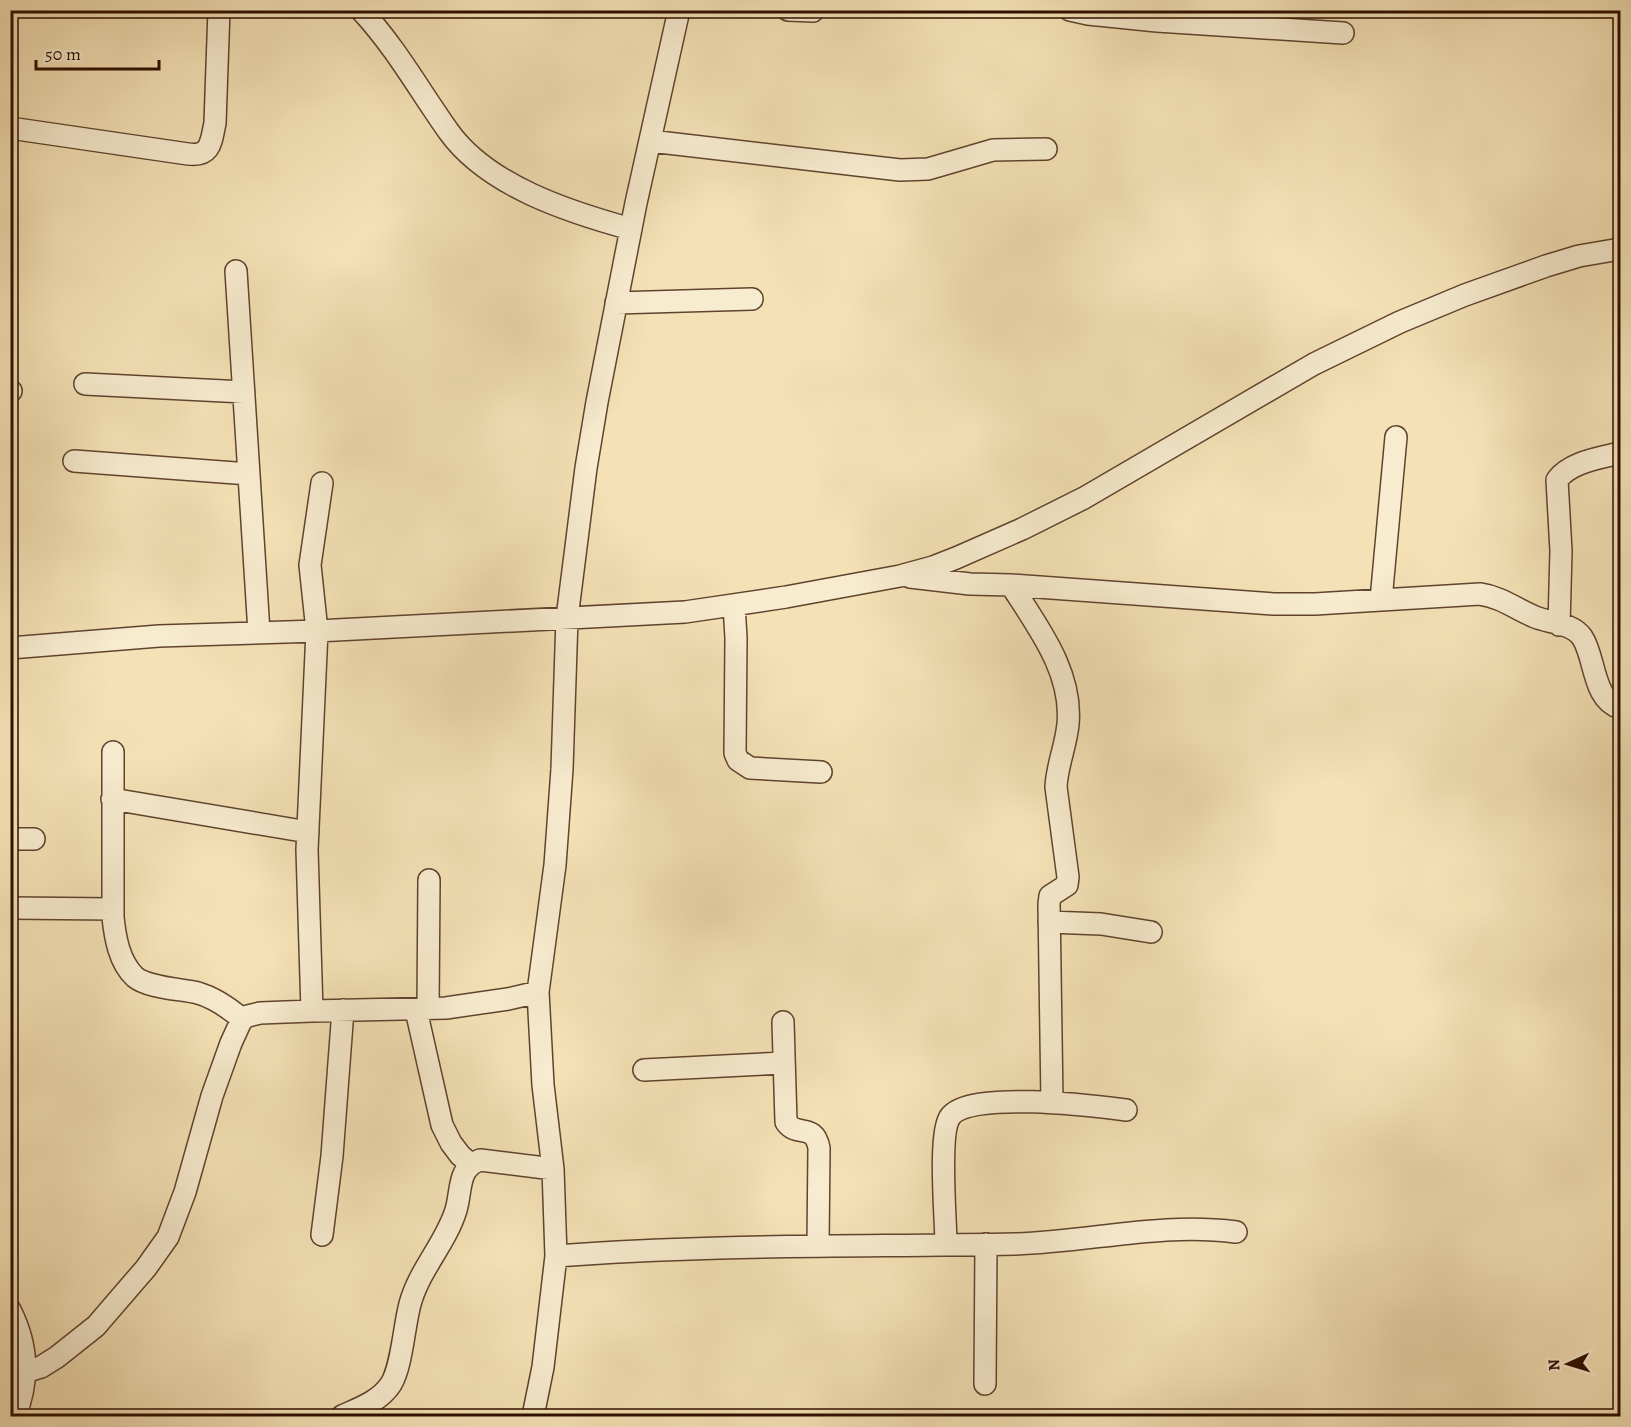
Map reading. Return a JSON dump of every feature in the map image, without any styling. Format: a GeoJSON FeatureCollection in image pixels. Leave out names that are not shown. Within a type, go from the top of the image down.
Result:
{"type":"FeatureCollection","features":[{"type":"Feature","properties":{"kind":"street"},"geometry":{"type":"LineString","coordinates":[[10,128],[188,154],[198,155],[206,151],[215,123],[219,10]]}},
{"type":"Feature","properties":{"kind":"street"},"geometry":{"type":"LineString","coordinates":[[360,10],[381,32],[410,71],[450,133],[491,171],[520,189],[589,217],[631,229]]}},
{"type":"Feature","properties":{"kind":"street"},"geometry":{"type":"LineString","coordinates":[[533,1416],[543,1367],[556,1256],[553,1169],[543,1085],[538,992],[555,865],[562,770],[567,618],[586,468],[616,303],[679,10]]}},
{"type":"Feature","properties":{"kind":"street"},"geometry":{"type":"LineString","coordinates":[[788,10],[813,11]]}},
{"type":"Feature","properties":{"kind":"street"},"geometry":{"type":"LineString","coordinates":[[1070,10],[1157,21],[1343,33]]}},
{"type":"Feature","properties":{"kind":"street"},"geometry":{"type":"LineString","coordinates":[[650,141],[900,170],[928,168],[993,150],[1046,149]]}},
{"type":"Feature","properties":{"kind":"street"},"geometry":{"type":"LineString","coordinates":[[10,648],[159,636],[317,631],[685,612],[900,576],[933,567],[1022,530],[1084,498],[1314,364],[1401,322],[1465,295],[1546,266],[1579,256],[1620,249]]}},
{"type":"Feature","properties":{"kind":"street"},"geometry":{"type":"LineString","coordinates":[[236,271],[259,632]]}},
{"type":"Feature","properties":{"kind":"street"},"geometry":{"type":"LineString","coordinates":[[616,303],[752,299]]}},
{"type":"Feature","properties":{"kind":"street"},"geometry":{"type":"LineString","coordinates":[[86,384],[244,392]]}},
{"type":"Feature","properties":{"kind":"street"},"geometry":{"type":"LineString","coordinates":[[1381,600],[1396,437]]}},
{"type":"Feature","properties":{"kind":"street"},"geometry":{"type":"LineString","coordinates":[[1559,625],[1562,551],[1557,480],[1561,474],[1592,459],[1620,453]]}},
{"type":"Feature","properties":{"kind":"street"},"geometry":{"type":"LineString","coordinates":[[74,461],[249,474]]}},
{"type":"Feature","properties":{"kind":"street"},"geometry":{"type":"LineString","coordinates":[[312,1011],[308,832],[317,631],[310,565],[322,483]]}},
{"type":"Feature","properties":{"kind":"street"},"geometry":{"type":"LineString","coordinates":[[900,576],[970,584],[1274,604],[1315,604],[1480,594],[1503,600],[1538,618],[1574,629],[1581,636],[1590,653],[1601,691],[1620,708]]}},
{"type":"Feature","properties":{"kind":"street"},"geometry":{"type":"LineString","coordinates":[[1011,585],[1054,656],[1066,689],[1068,723],[1056,787],[1068,878],[1066,885],[1050,896],[1049,922],[1053,1102]]}},
{"type":"Feature","properties":{"kind":"street"},"geometry":{"type":"LineString","coordinates":[[734,605],[735,753],[738,760],[742,765],[750,768],[821,772]]}},
{"type":"Feature","properties":{"kind":"street"},"geometry":{"type":"LineString","coordinates":[[113,752],[113,909],[115,937],[122,955],[135,977],[144,982],[200,994],[216,1000],[242,1019]]}},
{"type":"Feature","properties":{"kind":"street"},"geometry":{"type":"LineString","coordinates":[[112,799],[308,832]]}},
{"type":"Feature","properties":{"kind":"street"},"geometry":{"type":"LineString","coordinates":[[10,840],[34,839]]}},
{"type":"Feature","properties":{"kind":"street"},"geometry":{"type":"LineString","coordinates":[[429,880],[422,1010],[442,1125],[460,1155],[470,1164]]}},
{"type":"Feature","properties":{"kind":"street"},"geometry":{"type":"LineString","coordinates":[[10,908],[113,909]]}},
{"type":"Feature","properties":{"kind":"street"},"geometry":{"type":"LineString","coordinates":[[1049,922],[1101,924],[1151,932]]}},
{"type":"Feature","properties":{"kind":"street"},"geometry":{"type":"LineString","coordinates":[[25,1372],[41,1367],[57,1357],[96,1326],[160,1250],[168,1237],[181,1203],[212,1096],[242,1019],[261,1013],[422,1010],[508,999],[538,992]]}},
{"type":"Feature","properties":{"kind":"street"},"geometry":{"type":"LineString","coordinates":[[322,1235],[333,1146],[343,1010]]}},
{"type":"Feature","properties":{"kind":"street"},"geometry":{"type":"LineString","coordinates":[[783,1022],[786,1122],[794,1130],[812,1134],[819,1148],[818,1245]]}},
{"type":"Feature","properties":{"kind":"street"},"geometry":{"type":"LineString","coordinates":[[644,1070],[784,1063]]}},
{"type":"Feature","properties":{"kind":"street"},"geometry":{"type":"LineString","coordinates":[[946,1245],[944,1139],[950,1117],[960,1109],[974,1105],[1053,1102],[1126,1110]]}},
{"type":"Feature","properties":{"kind":"street"},"geometry":{"type":"LineString","coordinates":[[342,1416],[369,1404],[391,1383],[397,1369],[411,1301],[451,1225],[464,1174],[470,1164],[480,1160],[553,1169]]}},
{"type":"Feature","properties":{"kind":"street"},"geometry":{"type":"LineString","coordinates":[[556,1256],[633,1250],[1047,1242],[1162,1229],[1213,1229],[1236,1232]]}},
{"type":"Feature","properties":{"kind":"street"},"geometry":{"type":"LineString","coordinates":[[985,1383],[986,1244]]}},
{"type":"Feature","properties":{"kind":"street"},"geometry":{"type":"LineString","coordinates":[[10,1310],[24,1349],[24,1390],[15,1416]]}}]}
